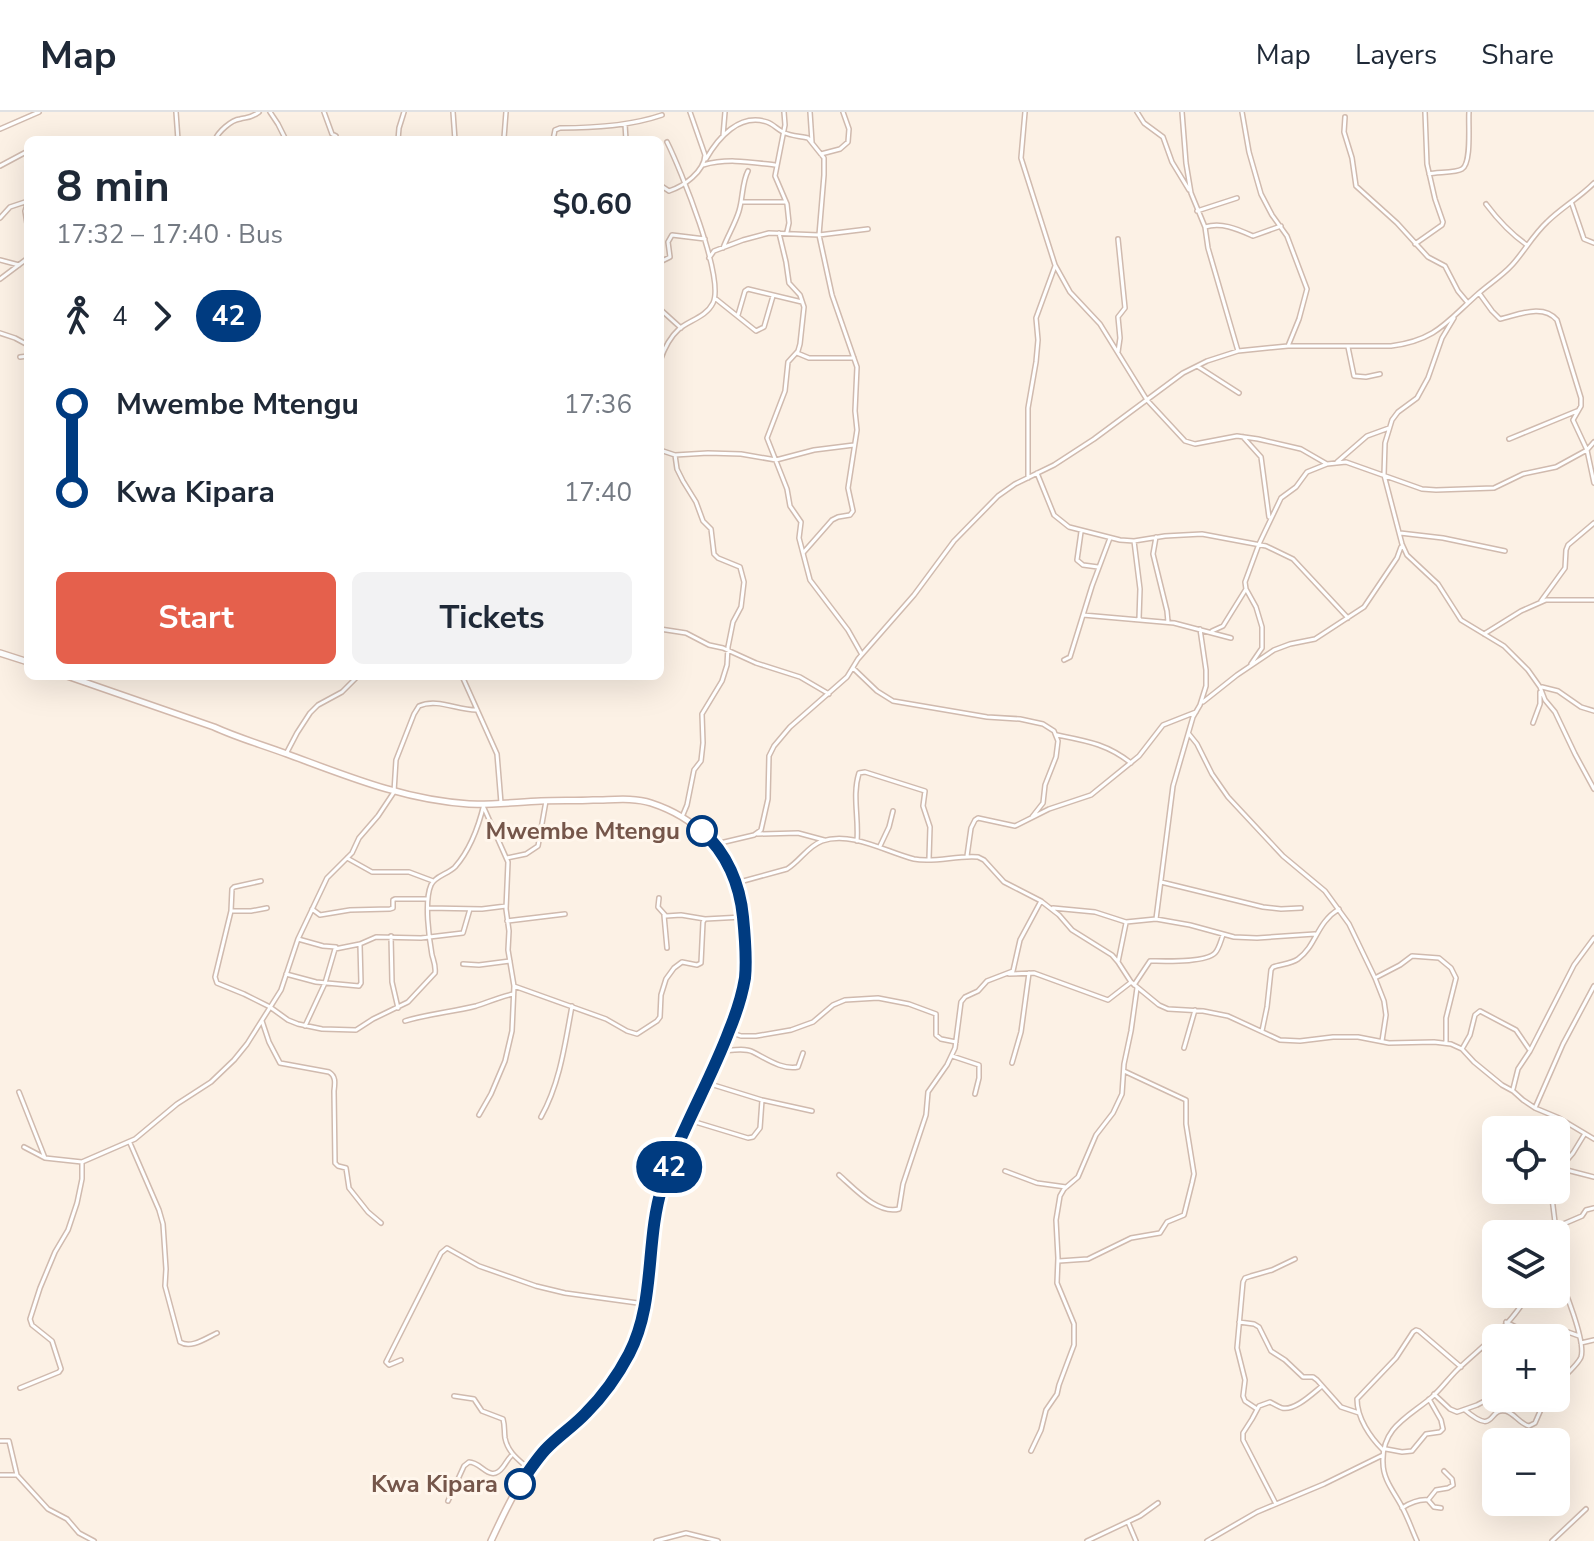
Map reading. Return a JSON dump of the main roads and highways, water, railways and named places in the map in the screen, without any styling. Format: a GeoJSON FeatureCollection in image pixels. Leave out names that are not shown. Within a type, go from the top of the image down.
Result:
{"type":"FeatureCollection","features":[{"type":"Feature","properties":{"kind":"main road"},"geometry":{"type":"LineString","coordinates":[[0,653],[24,661]]}},
{"type":"Feature","properties":{"kind":"main road"},"geometry":{"type":"LineString","coordinates":[[78,680],[351,779],[427,800],[484,806],[546,801],[641,801],[661,807],[696,826],[729,865],[743,917],[745,975],[742,992],[721,1052],[660,1193],[646,1305],[640,1327],[630,1353],[605,1392],[529,1469],[491,1541]]}},
{"type":"Feature","properties":{"kind":"place","name":"Mwembe Mtengu"},"geometry":{"type":"Point","coordinates":[702,831]}},
{"type":"Feature","properties":{"kind":"place","name":"Kwa Kipara"},"geometry":{"type":"Point","coordinates":[520,1484]}}]}
